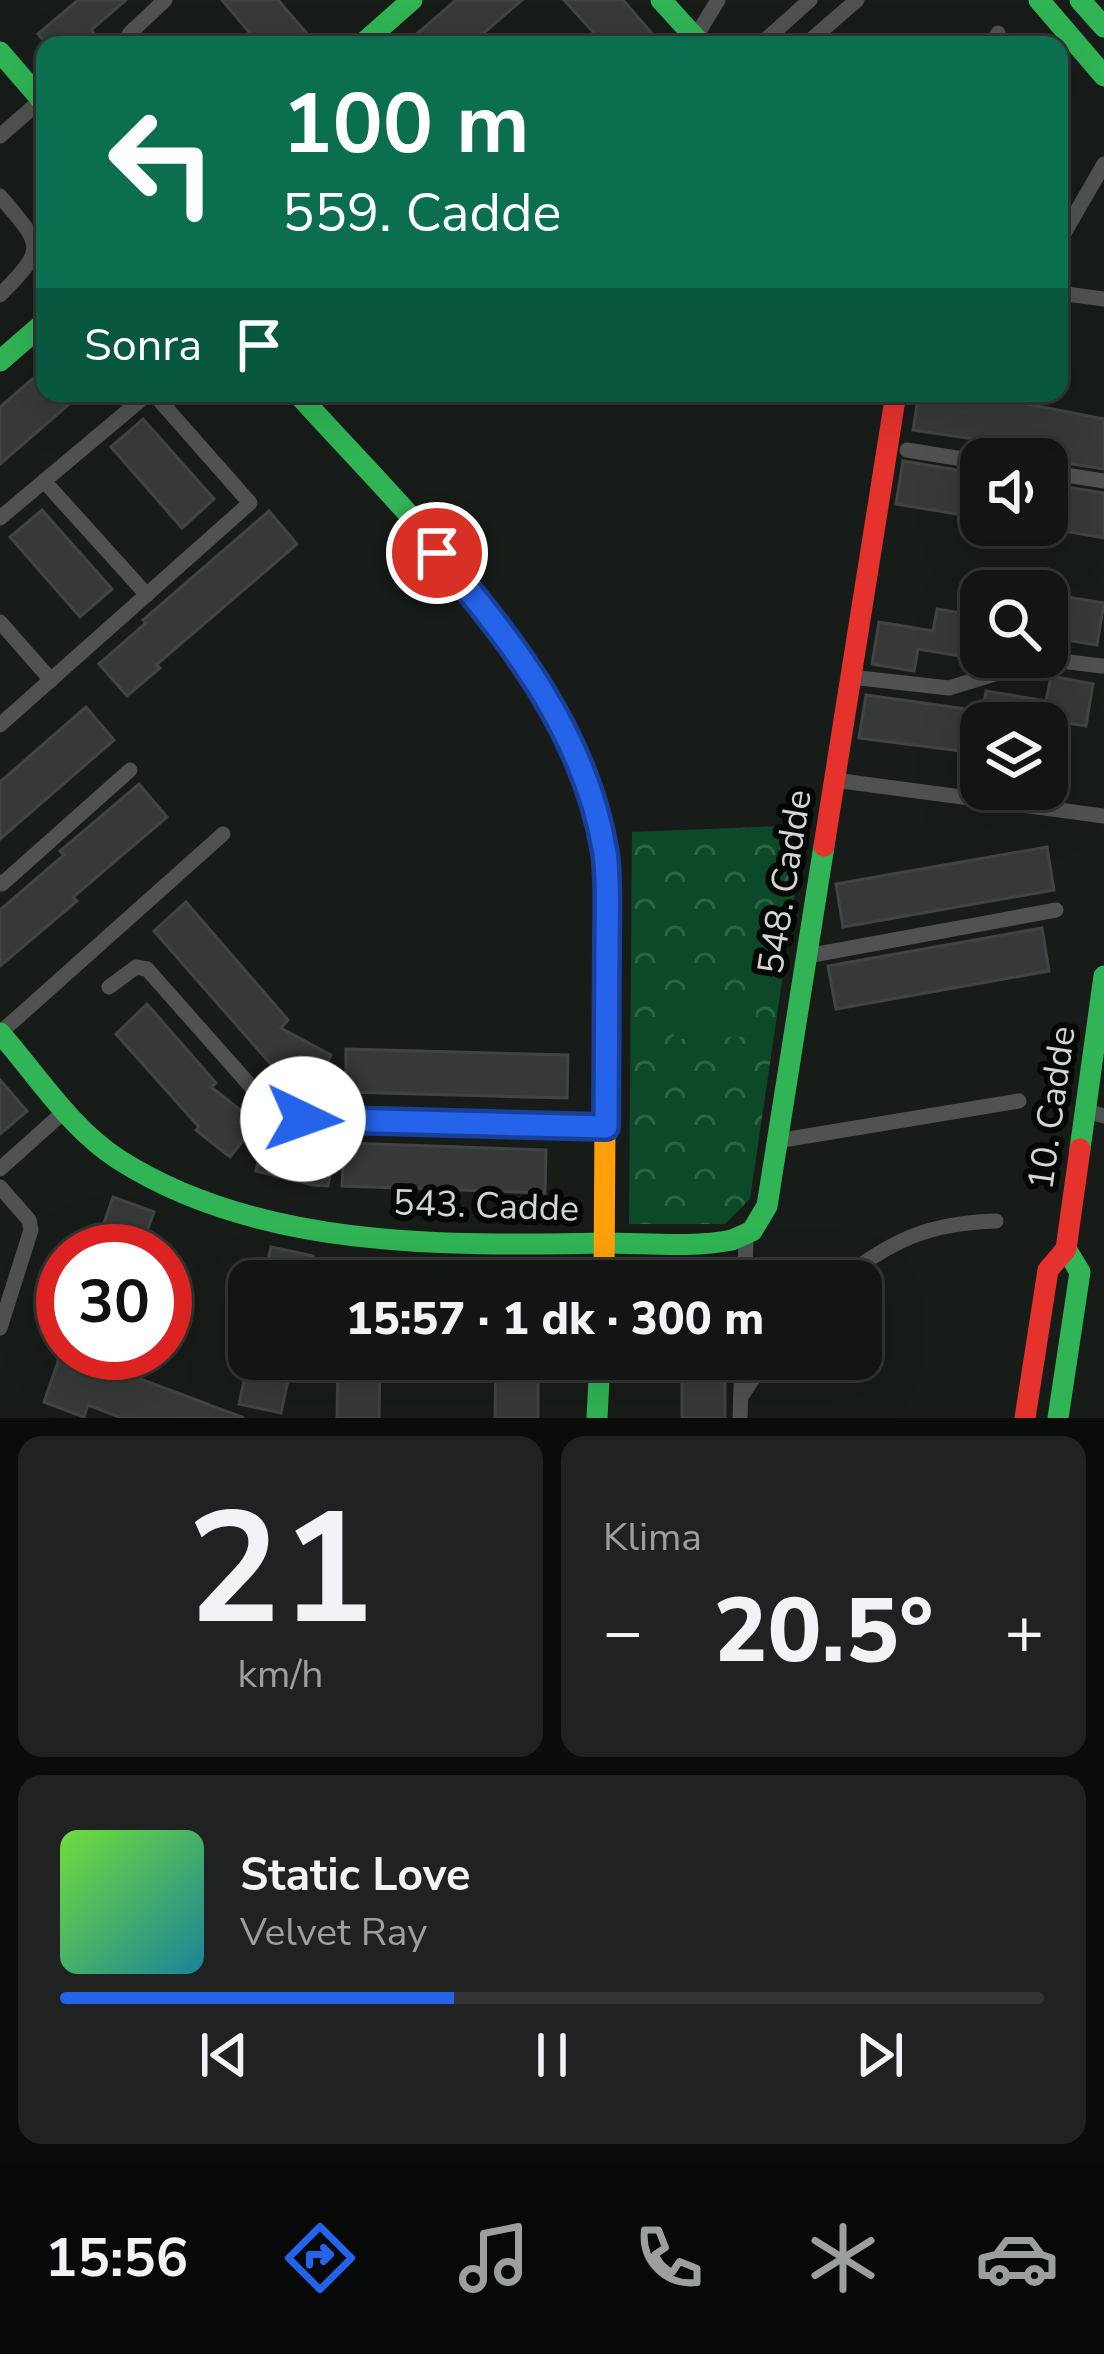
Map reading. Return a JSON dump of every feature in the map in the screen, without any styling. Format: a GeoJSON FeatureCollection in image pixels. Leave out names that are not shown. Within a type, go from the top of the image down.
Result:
{"type":"FeatureCollection","features":[{"type":"Feature","properties":{"kind":"street"},"geometry":{"type":"LineString","coordinates":[[128,36],[165,0]]}},
{"type":"Feature","properties":{"kind":"street"},"geometry":{"type":"LineString","coordinates":[[371,36],[412,0]]}},
{"type":"Feature","properties":{"kind":"street"},"geometry":{"type":"LineString","coordinates":[[661,0],[694,36]]}},
{"type":"Feature","properties":{"kind":"street"},"geometry":{"type":"LineString","coordinates":[[701,36],[718,0]]}},
{"type":"Feature","properties":{"kind":"street"},"geometry":{"type":"LineString","coordinates":[[770,36],[810,0]]}},
{"type":"Feature","properties":{"kind":"street"},"geometry":{"type":"LineString","coordinates":[[815,36],[857,0]]}},
{"type":"Feature","properties":{"kind":"street"},"geometry":{"type":"LineString","coordinates":[[1040,0],[1104,76]]}},
{"type":"Feature","properties":{"kind":"street"},"geometry":{"type":"LineString","coordinates":[[1080,0],[1104,27]]}},
{"type":"Feature","properties":{"kind":"street"},"geometry":{"type":"LineString","coordinates":[[0,52],[36,94]]}},
{"type":"Feature","properties":{"kind":"street"},"geometry":{"type":"LineString","coordinates":[[0,136],[36,108]]}},
{"type":"Feature","properties":{"kind":"street"},"geometry":{"type":"LineString","coordinates":[[1068,226],[1104,164]]}},
{"type":"Feature","properties":{"kind":"street"},"geometry":{"type":"LineString","coordinates":[[0,196],[32,234],[36,250],[29,266],[0,295]]}},
{"type":"Feature","properties":{"kind":"street"},"geometry":{"type":"LineString","coordinates":[[1068,294],[1104,299]]}},
{"type":"Feature","properties":{"kind":"street"},"geometry":{"type":"LineString","coordinates":[[0,361],[36,330]]}},
{"type":"Feature","properties":{"kind":"street"},"geometry":{"type":"LineString","coordinates":[[0,518],[140,402]]}},
{"type":"Feature","properties":{"kind":"street"},"geometry":{"type":"LineString","coordinates":[[0,725],[250,502],[159,402]]}},
{"type":"Feature","properties":{"kind":"street"},"geometry":{"type":"LineString","coordinates":[[305,402],[490,616],[540,687],[574,753],[595,809],[607,868],[605,1260]]}},
{"type":"Feature","properties":{"kind":"street","name":"548. Cadde"},"geometry":{"type":"LineString","coordinates":[[746,1235],[757,1226],[767,1206],[895,402]]}},
{"type":"Feature","properties":{"kind":"street"},"geometry":{"type":"LineString","coordinates":[[907,450],[960,459]]}},
{"type":"Feature","properties":{"kind":"street"},"geometry":{"type":"LineString","coordinates":[[1068,475],[1104,481]]}},
{"type":"Feature","properties":{"kind":"street"},"geometry":{"type":"LineString","coordinates":[[44,481],[147,595]]}},
{"type":"Feature","properties":{"kind":"street"},"geometry":{"type":"LineString","coordinates":[[0,622],[50,680]]}},
{"type":"Feature","properties":{"kind":"street"},"geometry":{"type":"LineString","coordinates":[[851,677],[949,688],[1044,659],[1102,667]]}},
{"type":"Feature","properties":{"kind":"street"},"geometry":{"type":"LineString","coordinates":[[0,881],[2,884],[130,770]]}},
{"type":"Feature","properties":{"kind":"street"},"geometry":{"type":"LineString","coordinates":[[835,780],[1104,816]]}},
{"type":"Feature","properties":{"kind":"street"},"geometry":{"type":"LineString","coordinates":[[0,1033],[223,834]]}},
{"type":"Feature","properties":{"kind":"street"},"geometry":{"type":"LineString","coordinates":[[807,956],[1055,910]]}},
{"type":"Feature","properties":{"kind":"street"},"geometry":{"type":"LineString","coordinates":[[109,987],[136,968],[147,969],[256,1091],[303,1119],[606,1127]]}},
{"type":"Feature","properties":{"kind":"street","name":"10. Cadde"},"geometry":{"type":"LineString","coordinates":[[1025,1418],[1048,1270],[1066,1250],[1094,1113],[1104,976]]}},
{"type":"Feature","properties":{"kind":"street","name":"543. Cadde"},"geometry":{"type":"LineString","coordinates":[[0,1033],[95,1140],[143,1173],[208,1201],[291,1224],[414,1238],[606,1242]]}},
{"type":"Feature","properties":{"kind":"street"},"geometry":{"type":"LineString","coordinates":[[777,1141],[1019,1101]]}},
{"type":"Feature","properties":{"kind":"street"},"geometry":{"type":"LineString","coordinates":[[0,1169],[67,1109]]}},
{"type":"Feature","properties":{"kind":"street"},"geometry":{"type":"LineString","coordinates":[[0,1187],[29,1220],[31,1230],[0,1328]]}},
{"type":"Feature","properties":{"kind":"street"},"geometry":{"type":"LineString","coordinates":[[869,1260],[920,1231],[959,1222],[996,1221]]}},
{"type":"Feature","properties":{"kind":"street"},"geometry":{"type":"LineString","coordinates":[[606,1242],[724,1242],[746,1235],[745,1260]]}},
{"type":"Feature","properties":{"kind":"street","name":"10. Cadde"},"geometry":{"type":"LineString","coordinates":[[1058,1418],[1080,1272],[1066,1250]]}},
{"type":"Feature","properties":{"kind":"street"},"geometry":{"type":"LineString","coordinates":[[597,1418],[599,1380]]}},
{"type":"Feature","properties":{"kind":"street"},"geometry":{"type":"LineString","coordinates":[[740,1418],[741,1380]]}},
{"type":"Feature","properties":{"kind":"street"},"geometry":{"type":"LineString","coordinates":[[741,1396],[752,1380]]}},
{"type":"Feature","properties":{"kind":"green space"},"geometry":{"type":"Polygon","coordinates":[[[805,825],[750,1199],[725,1224],[629,1224],[632,832],[805,825]]]}},
{"type":"Feature","properties":{"kind":"green space"},"geometry":{"type":"Polygon","coordinates":[[[755,990],[757,1036],[674,1039],[672,994],[755,990]]]}},
{"type":"Feature","properties":{"kind":"building"},"geometry":{"type":"Polygon","coordinates":[[[78,0],[126,0],[91,30],[96,36],[38,34],[78,0]]]}},
{"type":"Feature","properties":{"kind":"building"},"geometry":{"type":"Polygon","coordinates":[[[222,0],[278,0],[309,36],[252,36],[222,0]]]}},
{"type":"Feature","properties":{"kind":"building"},"geometry":{"type":"Polygon","coordinates":[[[456,0],[522,0],[480,36],[414,36],[456,0]]]}},
{"type":"Feature","properties":{"kind":"building"},"geometry":{"type":"Polygon","coordinates":[[[564,0],[623,0],[654,36],[597,36],[564,0]]]}},
{"type":"Feature","properties":{"kind":"building"},"geometry":{"type":"Polygon","coordinates":[[[36,376],[36,402],[72,402],[0,464],[0,407],[36,376]]]}},
{"type":"Feature","properties":{"kind":"building"},"geometry":{"type":"Polygon","coordinates":[[[918,402],[1017,402],[1104,419],[1104,469],[1068,463],[1068,438],[967,438],[913,430],[918,402]]]}},
{"type":"Feature","properties":{"kind":"building"},"geometry":{"type":"Polygon","coordinates":[[[143,419],[214,499],[182,528],[111,447],[143,419]]]}},
{"type":"Feature","properties":{"kind":"building"},"geometry":{"type":"Polygon","coordinates":[[[903,461],[960,470],[960,515],[896,504],[903,461]]]}},
{"type":"Feature","properties":{"kind":"building"},"geometry":{"type":"Polygon","coordinates":[[[1068,487],[1104,493],[1104,538],[1068,532],[1068,487]]]}},
{"type":"Feature","properties":{"kind":"building"},"geometry":{"type":"Polygon","coordinates":[[[42,510],[112,589],[80,617],[10,537],[42,510]]]}},
{"type":"Feature","properties":{"kind":"building"},"geometry":{"type":"Polygon","coordinates":[[[269,511],[297,544],[156,665],[160,668],[127,696],[99,664],[269,511]]]}},
{"type":"Feature","properties":{"kind":"building"},"geometry":{"type":"Polygon","coordinates":[[[1068,597],[1104,603],[1097,645],[1068,640],[1068,597]]]}},
{"type":"Feature","properties":{"kind":"building"},"geometry":{"type":"Polygon","coordinates":[[[937,609],[960,613],[960,656],[918,649],[914,671],[872,664],[879,622],[933,631],[937,609]]]}},
{"type":"Feature","properties":{"kind":"building"},"geometry":{"type":"Polygon","coordinates":[[[1051,678],[1093,684],[1086,726],[1068,723],[1068,702],[984,702],[986,691],[1046,701],[1051,678]]]}},
{"type":"Feature","properties":{"kind":"building"},"geometry":{"type":"Polygon","coordinates":[[[866,695],[960,708],[960,751],[859,738],[866,695]]]}},
{"type":"Feature","properties":{"kind":"building"},"geometry":{"type":"Polygon","coordinates":[[[86,707],[114,740],[0,839],[0,782],[86,707]]]}},
{"type":"Feature","properties":{"kind":"building"},"geometry":{"type":"Polygon","coordinates":[[[139,784],[167,817],[0,966],[0,910],[139,784]]]}},
{"type":"Feature","properties":{"kind":"building"},"geometry":{"type":"Polygon","coordinates":[[[1047,847],[1054,890],[843,927],[836,884],[1047,847]]]}},
{"type":"Feature","properties":{"kind":"building"},"geometry":{"type":"Polygon","coordinates":[[[186,902],[288,1020],[281,1028],[331,1055],[311,1093],[273,1072],[154,931],[186,902]]]}},
{"type":"Feature","properties":{"kind":"building"},"geometry":{"type":"Polygon","coordinates":[[[1042,928],[1049,971],[836,1009],[828,966],[1042,928]]]}},
{"type":"Feature","properties":{"kind":"building"},"geometry":{"type":"Polygon","coordinates":[[[147,1004],[216,1083],[211,1087],[257,1123],[230,1157],[196,1130],[199,1127],[116,1034],[147,1004]]]}},
{"type":"Feature","properties":{"kind":"building"},"geometry":{"type":"Polygon","coordinates":[[[346,1049],[568,1055],[567,1098],[346,1092],[346,1049]]]}},
{"type":"Feature","properties":{"kind":"building"},"geometry":{"type":"Polygon","coordinates":[[[0,1080],[27,1111],[0,1134],[0,1080]]]}},
{"type":"Feature","properties":{"kind":"building"},"geometry":{"type":"Polygon","coordinates":[[[266,1130],[319,1142],[546,1150],[545,1193],[342,1186],[343,1166],[332,1165],[328,1186],[313,1185],[256,1171],[266,1130]]]}},
{"type":"Feature","properties":{"kind":"building"},"geometry":{"type":"Polygon","coordinates":[[[113,1197],[154,1212],[150,1224],[104,1224],[113,1197]]]}},
{"type":"Feature","properties":{"kind":"building"},"geometry":{"type":"Polygon","coordinates":[[[271,1247],[313,1256],[312,1260],[268,1260],[271,1247]]]}},
{"type":"Feature","properties":{"kind":"building"},"geometry":{"type":"Polygon","coordinates":[[[52,1380],[143,1380],[244,1418],[122,1418],[88,1405],[84,1417],[44,1402],[52,1380]]]}},
{"type":"Feature","properties":{"kind":"building"},"geometry":{"type":"Polygon","coordinates":[[[244,1380],[288,1380],[281,1413],[239,1404],[244,1380]]]}},
{"type":"Feature","properties":{"kind":"building"},"geometry":{"type":"Polygon","coordinates":[[[338,1380],[380,1380],[379,1418],[337,1418],[338,1380]]]}},
{"type":"Feature","properties":{"kind":"building"},"geometry":{"type":"Polygon","coordinates":[[[496,1380],[538,1380],[538,1418],[495,1418],[496,1380]]]}},
{"type":"Feature","properties":{"kind":"building"},"geometry":{"type":"Polygon","coordinates":[[[682,1380],[725,1380],[725,1418],[682,1418],[682,1380]]]}},
{"type":"Feature","properties":{"kind":"traffic: fast"},"geometry":{"type":"LineString","coordinates":[[371,36],[412,0]]}},
{"type":"Feature","properties":{"kind":"traffic: fast"},"geometry":{"type":"LineString","coordinates":[[661,0],[694,36]]}},
{"type":"Feature","properties":{"kind":"traffic: fast"},"geometry":{"type":"LineString","coordinates":[[1039,0],[1104,76]]}},
{"type":"Feature","properties":{"kind":"traffic: fast"},"geometry":{"type":"LineString","coordinates":[[1080,0],[1104,27]]}},
{"type":"Feature","properties":{"kind":"traffic: fast"},"geometry":{"type":"LineString","coordinates":[[0,52],[36,94]]}},
{"type":"Feature","properties":{"kind":"traffic: fast"},"geometry":{"type":"LineString","coordinates":[[0,361],[36,330]]}},
{"type":"Feature","properties":{"kind":"traffic: fast"},"geometry":{"type":"LineString","coordinates":[[305,402],[472,588],[547,696],[575,754],[595,813],[607,887],[605,1122]]}},
{"type":"Feature","properties":{"kind":"traffic: fast"},"geometry":{"type":"LineString","coordinates":[[0,1033],[69,1117],[101,1146],[173,1189],[231,1211],[291,1226],[418,1241],[685,1244],[732,1240],[752,1231],[767,1206],[824,846]]}},
{"type":"Feature","properties":{"kind":"traffic: fast"},"geometry":{"type":"LineString","coordinates":[[1080,1149],[1104,976]]}},
{"type":"Feature","properties":{"kind":"traffic: fast"},"geometry":{"type":"LineString","coordinates":[[1058,1418],[1080,1272],[1066,1249]]}},
{"type":"Feature","properties":{"kind":"traffic: fast"},"geometry":{"type":"LineString","coordinates":[[597,1418],[599,1380]]}},
{"type":"Feature","properties":{"kind":"traffic: slow"},"geometry":{"type":"LineString","coordinates":[[604,1260],[605,1122]]}},
{"type":"Feature","properties":{"kind":"traffic: jam"},"geometry":{"type":"LineString","coordinates":[[824,846],[895,402]]}},
{"type":"Feature","properties":{"kind":"traffic: jam"},"geometry":{"type":"LineString","coordinates":[[1025,1418],[1048,1270],[1066,1249],[1080,1149]]}},
{"type":"Feature","properties":{"kind":"route"},"geometry":{"type":"LineString","coordinates":[[303,1119],[606,1127],[608,881],[595,809],[574,753],[540,687],[490,616],[437,553]]}}]}
